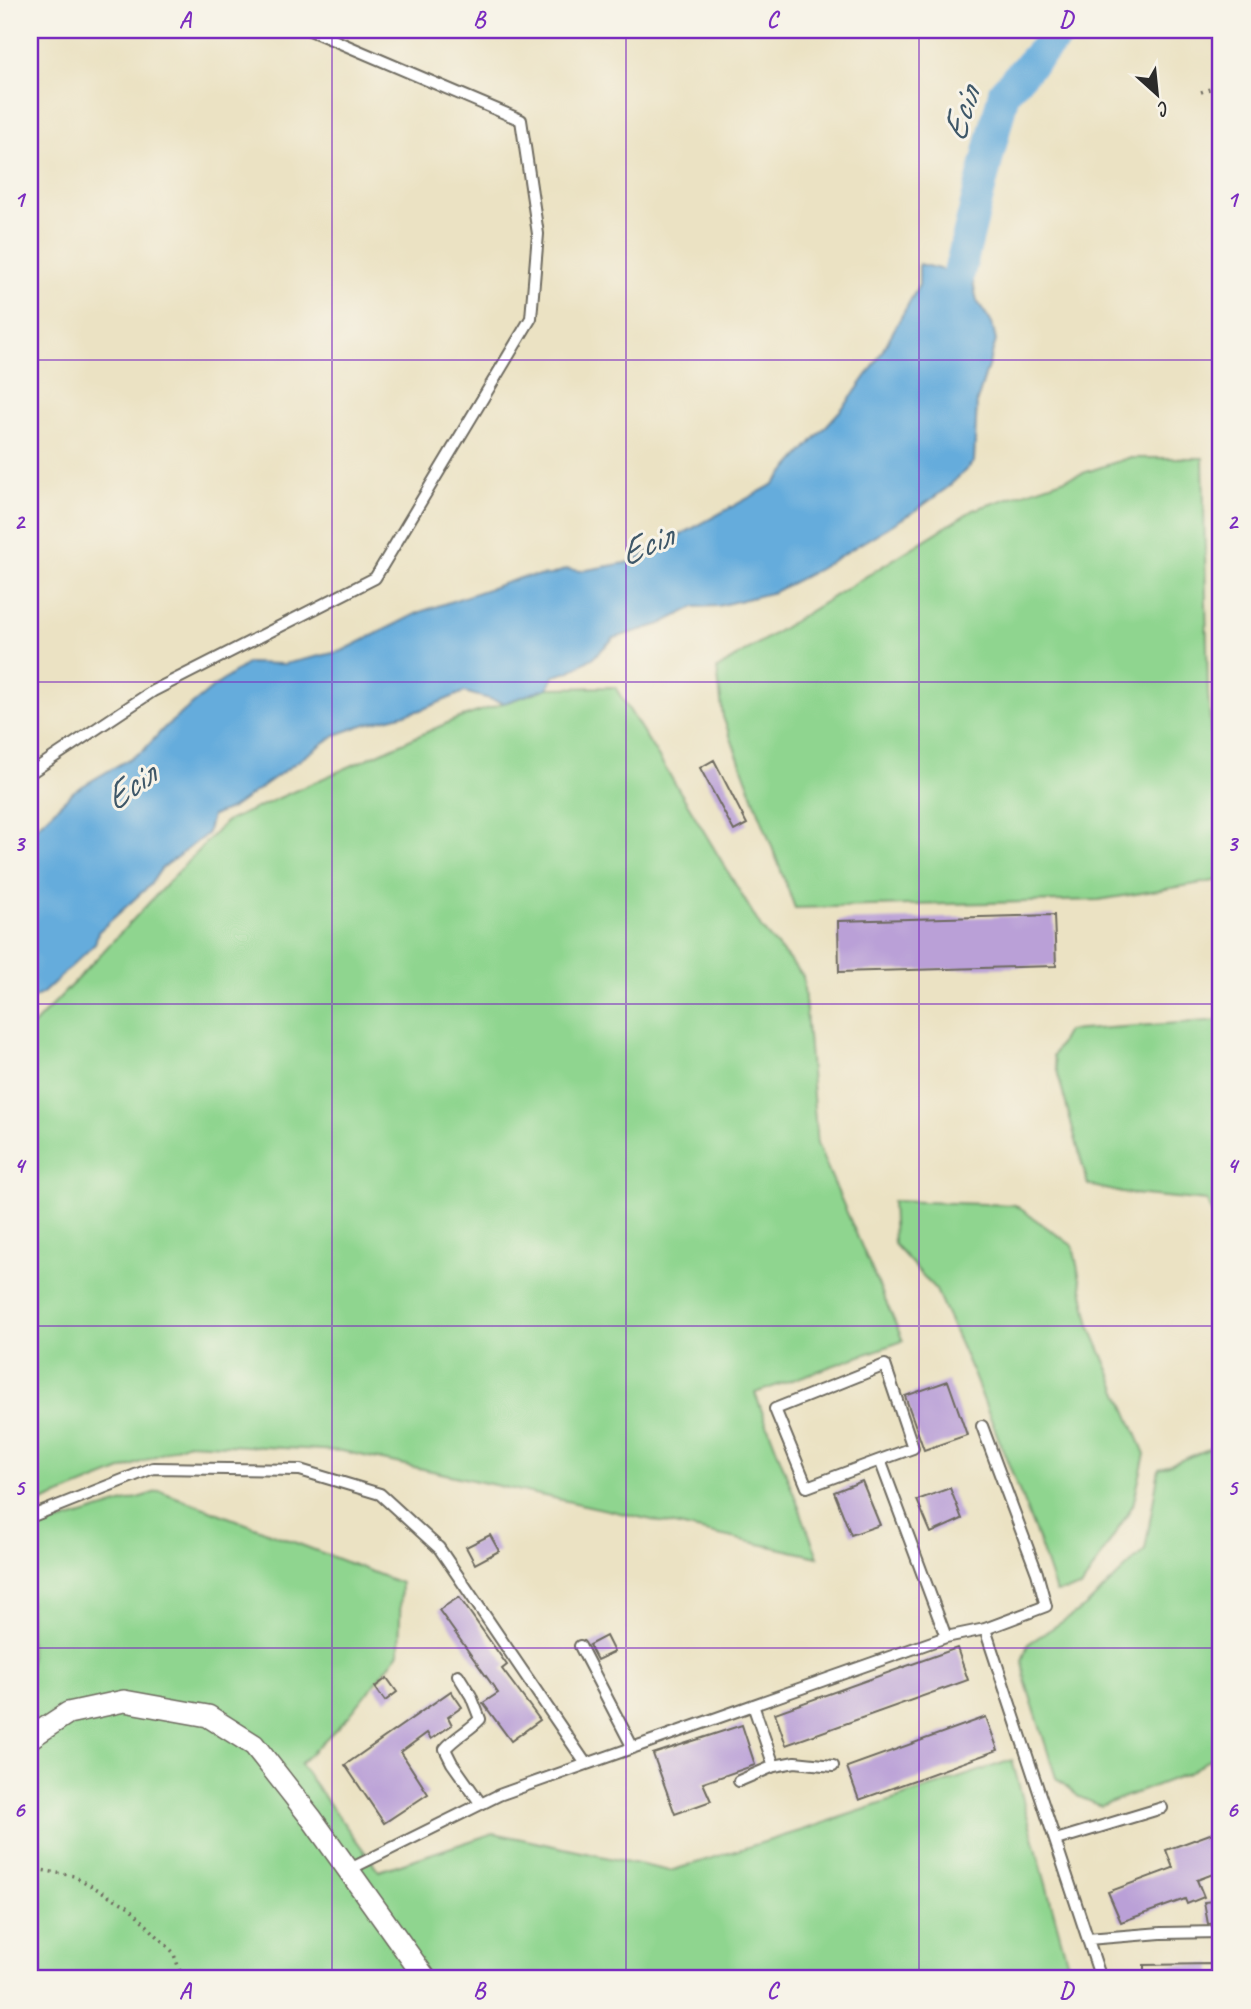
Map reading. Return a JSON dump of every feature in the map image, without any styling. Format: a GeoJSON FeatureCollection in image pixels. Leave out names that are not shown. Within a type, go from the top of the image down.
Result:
{"type":"FeatureCollection","features":[{"type":"Feature","properties":{"kind":"street"},"geometry":{"type":"LineString","coordinates":[[30,1738],[68,1713],[124,1701],[208,1716],[254,1745],[426,1979]]}},
{"type":"Feature","properties":{"kind":"lane"},"geometry":{"type":"LineString","coordinates":[[30,773],[153,691],[375,578],[531,318],[538,234],[522,120],[310,30]]}},
{"type":"Feature","properties":{"kind":"lane"},"geometry":{"type":"LineString","coordinates":[[885,1365],[913,1448],[880,1460],[807,1487],[775,1409],[885,1365]]}},
{"type":"Feature","properties":{"kind":"lane"},"geometry":{"type":"LineString","coordinates":[[348,1870],[499,1796],[946,1637],[985,1629],[1046,1606],[1037,1573],[982,1426]]}},
{"type":"Feature","properties":{"kind":"lane"},"geometry":{"type":"LineString","coordinates":[[880,1460],[946,1637]]}},
{"type":"Feature","properties":{"kind":"lane"},"geometry":{"type":"LineString","coordinates":[[30,1517],[153,1468],[300,1470],[380,1494],[439,1548],[586,1764]]}},
{"type":"Feature","properties":{"kind":"lane"},"geometry":{"type":"LineString","coordinates":[[985,1629],[1101,1979]]}},
{"type":"Feature","properties":{"kind":"lane"},"geometry":{"type":"LineString","coordinates":[[580,1646],[633,1748]]}},
{"type":"Feature","properties":{"kind":"lane"},"geometry":{"type":"LineString","coordinates":[[458,1675],[471,1696],[480,1720],[470,1730],[454,1738],[445,1749],[481,1804]]}},
{"type":"Feature","properties":{"kind":"lane"},"geometry":{"type":"LineString","coordinates":[[753,1705],[774,1766]]}},
{"type":"Feature","properties":{"kind":"lane"},"geometry":{"type":"LineString","coordinates":[[739,1781],[774,1766],[795,1762],[833,1766]]}},
{"type":"Feature","properties":{"kind":"lane"},"geometry":{"type":"LineString","coordinates":[[1056,1840],[1162,1808]]}},
{"type":"Feature","properties":{"kind":"lane"},"geometry":{"type":"LineString","coordinates":[[1088,1939],[1161,1933],[1221,1932]]}},
{"type":"Feature","properties":{"kind":"path"},"geometry":{"type":"LineString","coordinates":[[1201,92],[1221,85]]}},
{"type":"Feature","properties":{"kind":"path"},"geometry":{"type":"LineString","coordinates":[[30,1868],[75,1877],[129,1907],[173,1952],[183,1979]]}},
{"type":"Feature","properties":{"kind":"green space"},"geometry":{"type":"Polygon","coordinates":[[[1128,458],[1203,458],[1208,694],[1221,880],[1099,900],[795,908],[723,717],[717,669],[973,510],[1128,458]]]}},
{"type":"Feature","properties":{"kind":"green space"},"geometry":{"type":"Polygon","coordinates":[[[615,687],[762,929],[803,976],[817,1144],[903,1341],[755,1393],[818,1557],[342,1451],[188,1443],[30,1507],[30,1029],[225,822],[454,720],[548,688],[615,687]]]}},
{"type":"Feature","properties":{"kind":"green space"},"geometry":{"type":"Polygon","coordinates":[[[1221,1020],[1221,1237],[1207,1201],[1122,1193],[1088,1185],[1053,1056],[1067,1031],[1221,1020]]]}},
{"type":"Feature","properties":{"kind":"green space"},"geometry":{"type":"Polygon","coordinates":[[[892,1201],[1015,1205],[1073,1246],[1090,1326],[1145,1454],[1133,1505],[1081,1588],[1056,1592],[974,1376],[936,1290],[894,1244],[892,1201]]]}},
{"type":"Feature","properties":{"kind":"green space"},"geometry":{"type":"Polygon","coordinates":[[[1221,1444],[1221,1752],[1186,1774],[1101,1806],[1079,1797],[1056,1778],[1025,1680],[1022,1661],[1028,1644],[1085,1607],[1145,1550],[1159,1469],[1221,1444]]]}},
{"type":"Feature","properties":{"kind":"green space"},"geometry":{"type":"Polygon","coordinates":[[[160,1491],[401,1583],[399,1653],[349,1716],[300,1764],[379,1871],[494,1833],[670,1871],[1012,1760],[1072,1979],[30,1979],[30,1531],[160,1491]]]}},
{"type":"Feature","properties":{"kind":"water"},"geometry":{"type":"Polygon","coordinates":[[[919,264],[972,277],[977,301],[992,323],[996,341],[977,401],[974,462],[947,488],[915,511],[817,570],[774,592],[718,606],[694,607],[661,624],[614,638],[594,657],[568,672],[554,676],[548,688],[504,703],[464,692],[421,710],[335,735],[232,808],[212,816],[207,834],[161,869],[150,885],[98,932],[95,944],[43,993],[30,1000],[30,833],[74,791],[144,750],[164,728],[212,688],[248,663],[284,664],[342,651],[420,612],[523,577],[631,562],[774,484],[847,403],[875,364],[919,285],[919,264]]]}},
{"type":"Feature","properties":{"kind":"building"},"geometry":{"type":"Polygon","coordinates":[[[714,760],[747,824],[734,831],[700,768],[714,760]]]}},
{"type":"Feature","properties":{"kind":"building"},"geometry":{"type":"Polygon","coordinates":[[[1054,915],[1056,966],[839,972],[838,921],[1054,915]]]}},
{"type":"Feature","properties":{"kind":"building"},"geometry":{"type":"Polygon","coordinates":[[[948,1381],[967,1435],[924,1450],[905,1396],[948,1381]]]}},
{"type":"Feature","properties":{"kind":"building"},"geometry":{"type":"Polygon","coordinates":[[[862,1481],[880,1525],[851,1535],[834,1492],[862,1481]]]}},
{"type":"Feature","properties":{"kind":"building"},"geometry":{"type":"Polygon","coordinates":[[[950,1488],[962,1519],[931,1533],[917,1500],[950,1488]]]}},
{"type":"Feature","properties":{"kind":"building"},"geometry":{"type":"Polygon","coordinates":[[[490,1535],[499,1551],[475,1564],[466,1547],[490,1535]]]}},
{"type":"Feature","properties":{"kind":"building"},"geometry":{"type":"Polygon","coordinates":[[[459,1597],[507,1665],[502,1669],[540,1720],[511,1741],[483,1703],[498,1693],[439,1610],[459,1597]]]}},
{"type":"Feature","properties":{"kind":"building"},"geometry":{"type":"Polygon","coordinates":[[[606,1636],[614,1652],[597,1660],[589,1645],[606,1636]]]}},
{"type":"Feature","properties":{"kind":"building"},"geometry":{"type":"Polygon","coordinates":[[[957,1648],[968,1680],[786,1745],[775,1713],[957,1648]]]}},
{"type":"Feature","properties":{"kind":"building"},"geometry":{"type":"Polygon","coordinates":[[[387,1678],[397,1692],[385,1701],[375,1687],[387,1678]]]}},
{"type":"Feature","properties":{"kind":"building"},"geometry":{"type":"Polygon","coordinates":[[[451,1691],[462,1707],[448,1717],[452,1725],[431,1739],[427,1733],[401,1752],[428,1794],[384,1823],[345,1765],[451,1691]]]}},
{"type":"Feature","properties":{"kind":"building"},"geometry":{"type":"Polygon","coordinates":[[[986,1717],[998,1750],[859,1800],[847,1767],[986,1717]]]}},
{"type":"Feature","properties":{"kind":"building"},"geometry":{"type":"Polygon","coordinates":[[[742,1725],[755,1765],[703,1783],[711,1801],[675,1814],[653,1754],[742,1725]]]}},
{"type":"Feature","properties":{"kind":"building"},"geometry":{"type":"Polygon","coordinates":[[[1221,1830],[1221,1871],[1197,1880],[1204,1897],[1187,1904],[1185,1899],[1121,1922],[1108,1892],[1173,1868],[1166,1850],[1221,1830]]]}},
{"type":"Feature","properties":{"kind":"building"},"geometry":{"type":"Polygon","coordinates":[[[1221,1900],[1221,1923],[1208,1924],[1204,1902],[1221,1900]]]}},
{"type":"Feature","properties":{"kind":"building"},"geometry":{"type":"Polygon","coordinates":[[[1212,1964],[1212,1979],[1144,1979],[1144,1965],[1212,1964]]]}},
{"type":"Feature","properties":{"kind":"waterway","name":"Есіл"},"geometry":{"type":"LineString","coordinates":[[949,313],[1004,92],[1062,30]]}}]}
